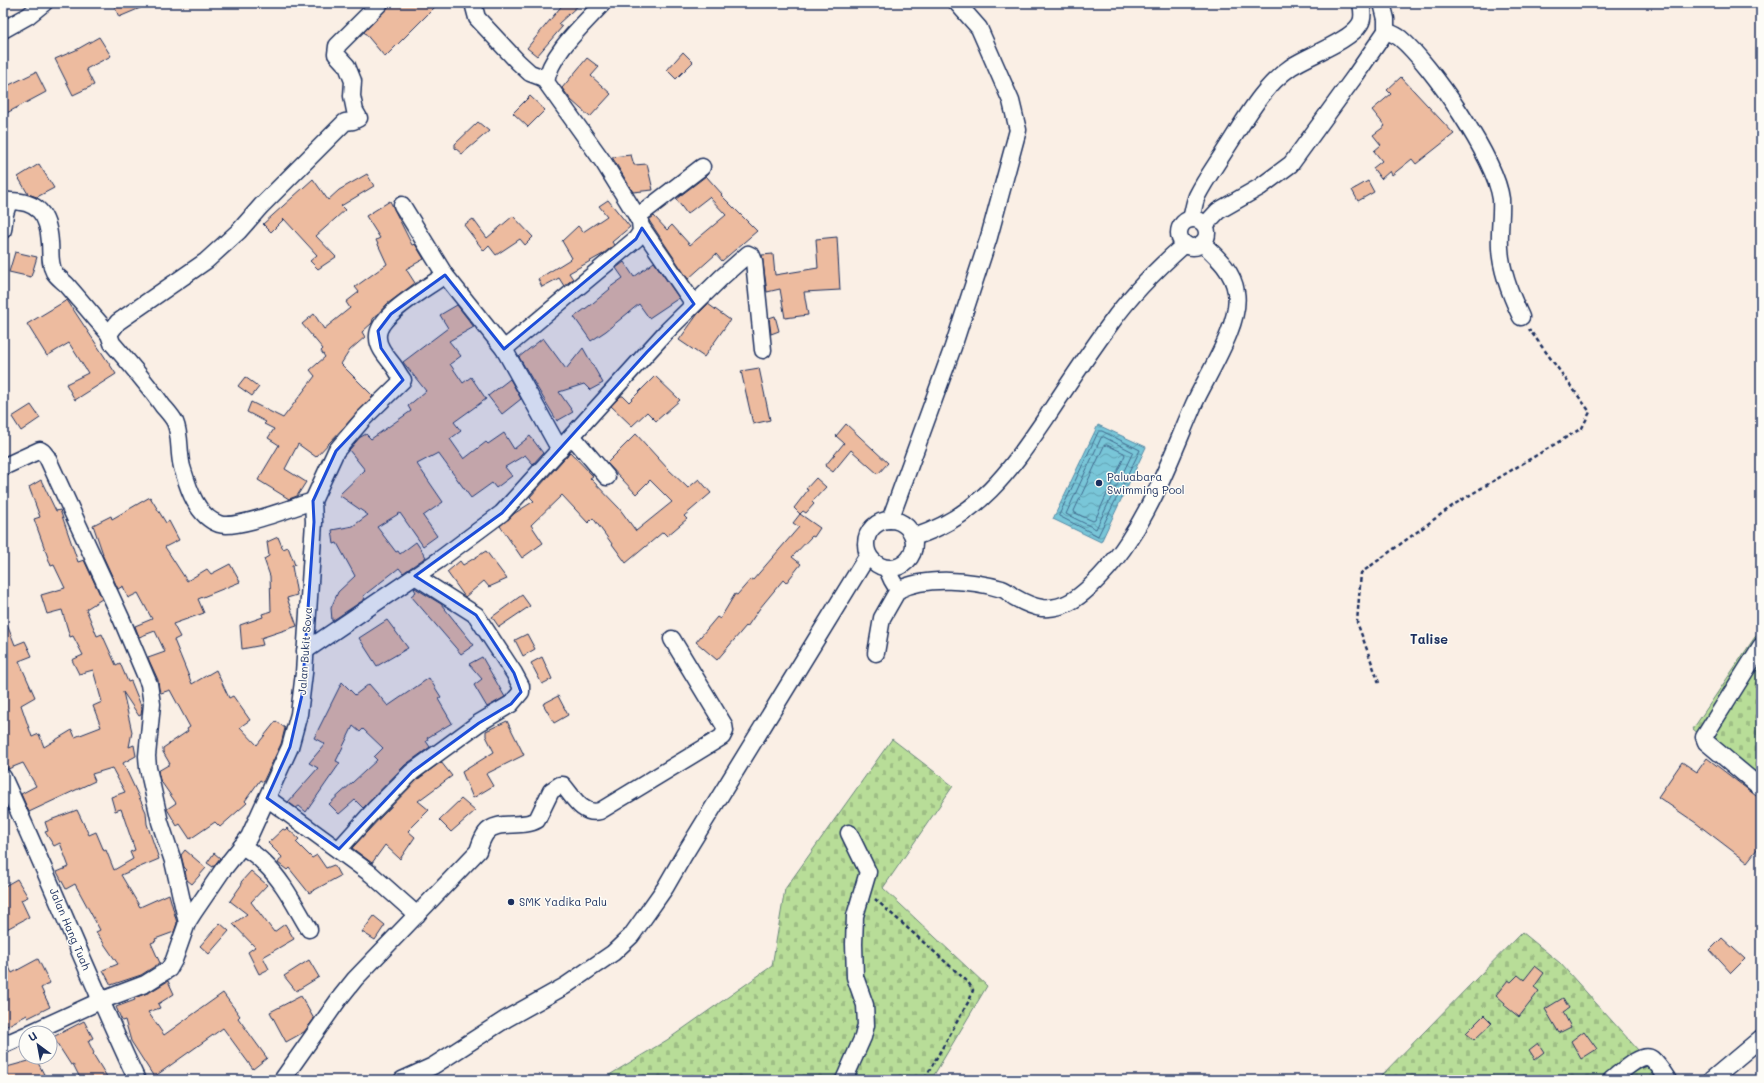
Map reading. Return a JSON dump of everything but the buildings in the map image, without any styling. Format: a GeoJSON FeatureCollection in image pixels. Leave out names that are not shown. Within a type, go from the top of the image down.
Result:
{"type":"FeatureCollection","features":[{"type":"Feature","properties":{"kind":"street"},"geometry":{"type":"LineString","coordinates":[[3,30],[28,16],[44,3]]}},
{"type":"Feature","properties":{"kind":"street"},"geometry":{"type":"LineString","coordinates":[[109,334],[118,322],[206,261],[239,231],[261,206],[345,122],[353,121],[359,118],[355,111],[352,96],[353,81],[347,66],[336,54],[337,46],[380,3]]}},
{"type":"Feature","properties":{"kind":"street"},"geometry":{"type":"LineString","coordinates":[[474,3],[476,18],[530,74],[546,79]]}},
{"type":"Feature","properties":{"kind":"street"},"geometry":{"type":"LineString","coordinates":[[603,3],[571,38],[557,57],[552,64],[546,82],[552,93],[604,163],[640,223],[694,304]]}},
{"type":"Feature","properties":{"kind":"street"},"geometry":{"type":"LineString","coordinates":[[890,520],[954,347],[989,237],[1018,130],[1011,101],[979,28],[957,3]]}},
{"type":"Feature","properties":{"kind":"street"},"geometry":{"type":"LineString","coordinates":[[1361,3],[1362,19],[1360,24],[1354,30],[1340,41],[1291,67],[1270,85],[1258,100],[1205,182],[1197,197],[1198,222],[1207,237],[1202,243],[1194,246],[1185,244],[1181,238],[1180,232],[1182,225],[1198,222],[1218,211],[1260,187],[1290,164],[1355,76],[1386,31],[1386,19],[1382,3]]}},
{"type":"Feature","properties":{"kind":"street"},"geometry":{"type":"LineString","coordinates":[[1386,31],[1399,37],[1421,59],[1446,91],[1484,154],[1496,179],[1501,199],[1500,249],[1506,282],[1521,317]]}},
{"type":"Feature","properties":{"kind":"street"},"geometry":{"type":"LineString","coordinates":[[504,349],[636,239],[640,223],[702,167]]}},
{"type":"Feature","properties":{"kind":"street"},"geometry":{"type":"LineString","coordinates":[[3,230],[6,200],[23,201],[39,209],[44,216],[50,241],[51,265],[54,274],[66,284],[109,334],[112,343],[157,397],[174,422],[179,441],[181,462],[188,489],[198,506],[210,519],[219,524],[233,524],[275,514],[313,501]]}},
{"type":"Feature","properties":{"kind":"street"},"geometry":{"type":"LineString","coordinates":[[402,205],[445,275],[504,349],[560,450]]}},
{"type":"Feature","properties":{"kind":"street"},"geometry":{"type":"LineString","coordinates":[[876,653],[882,618],[898,590],[909,584],[937,580],[963,582],[1004,589],[1016,598],[1043,609],[1064,605],[1082,593],[1106,570],[1129,541],[1147,512],[1198,396],[1224,344],[1236,310],[1236,292],[1231,274],[1202,243]]}},
{"type":"Feature","properties":{"kind":"street"},"geometry":{"type":"LineString","coordinates":[[914,537],[932,531],[968,509],[995,486],[1012,467],[1112,322],[1150,276],[1185,244]]}},
{"type":"Feature","properties":{"kind":"street"},"geometry":{"type":"LineString","coordinates":[[305,651],[415,576],[502,514],[647,352],[742,257],[750,254],[754,261],[763,350]]}},
{"type":"Feature","properties":{"kind":"street","name":"Jalan Bukit Sova"},"geometry":{"type":"LineString","coordinates":[[48,1025],[100,1001],[145,984],[169,969],[174,960],[187,923],[203,898],[249,837],[290,747],[299,714],[302,695],[314,522],[313,501],[332,458],[341,444],[364,418],[403,380],[381,348],[378,341],[378,331],[382,324],[391,314],[445,275]]}},
{"type":"Feature","properties":{"kind":"street"},"geometry":{"type":"LineString","coordinates":[[572,436],[607,477]]}},
{"type":"Feature","properties":{"kind":"street"},"geometry":{"type":"LineString","coordinates":[[3,467],[39,451],[44,452],[121,618],[151,691],[152,704],[147,756],[148,768],[160,822],[173,861],[187,923]]}},
{"type":"Feature","properties":{"kind":"street"},"geometry":{"type":"LineString","coordinates":[[890,520],[903,523],[910,529],[914,537],[914,550],[910,559],[899,567],[887,568],[874,562],[868,555],[866,546],[868,534],[877,524],[890,520]]}},
{"type":"Feature","properties":{"kind":"street"},"geometry":{"type":"LineString","coordinates":[[402,1080],[433,1066],[482,1036],[506,1019],[565,986],[613,953],[631,936],[665,888],[684,854],[868,555]]}},
{"type":"Feature","properties":{"kind":"street"},"geometry":{"type":"LineString","coordinates":[[887,568],[898,590]]}},
{"type":"Feature","properties":{"kind":"street"},"geometry":{"type":"LineString","coordinates":[[339,849],[374,810],[412,772],[479,723],[511,704],[521,692],[521,686],[514,672],[476,615],[415,576]]}},
{"type":"Feature","properties":{"kind":"street"},"geometry":{"type":"LineString","coordinates":[[282,1080],[339,999],[457,870],[478,851],[490,829],[498,826],[528,824],[537,820],[555,786],[563,785],[587,811],[594,813],[600,812],[722,737],[725,731],[724,725],[672,639]]}},
{"type":"Feature","properties":{"kind":"street"},"geometry":{"type":"LineString","coordinates":[[1761,646],[1704,737],[1706,742],[1761,788]]}},
{"type":"Feature","properties":{"kind":"street","name":"Jalan Hang Tuah"},"geometry":{"type":"LineString","coordinates":[[3,777],[39,856],[100,1001],[137,1080]]}},
{"type":"Feature","properties":{"kind":"street"},"geometry":{"type":"LineString","coordinates":[[267,798],[339,849],[371,874],[417,915]]}},
{"type":"Feature","properties":{"kind":"street"},"geometry":{"type":"LineString","coordinates":[[844,1080],[863,1036],[866,1025],[865,1005],[855,977],[854,944],[855,916],[868,872],[849,833]]}},
{"type":"Feature","properties":{"kind":"street"},"geometry":{"type":"LineString","coordinates":[[242,846],[264,862],[277,877],[294,902],[309,929]]}},
{"type":"Feature","properties":{"kind":"street"},"geometry":{"type":"LineString","coordinates":[[3,1045],[18,1038]]}},
{"type":"Feature","properties":{"kind":"street"},"geometry":{"type":"LineString","coordinates":[[1711,1080],[1761,1038]]}},
{"type":"Feature","properties":{"kind":"street"},"geometry":{"type":"LineString","coordinates":[[1611,1080],[1637,1060],[1647,1057],[1652,1059],[1668,1080]]}},
{"type":"Feature","properties":{"kind":"path"},"geometry":{"type":"LineString","coordinates":[[1750,3],[1761,9]]}},
{"type":"Feature","properties":{"kind":"path"},"geometry":{"type":"LineString","coordinates":[[1379,683],[1357,622],[1361,573],[1455,504],[1582,428],[1590,412],[1521,317]]}},
{"type":"Feature","properties":{"kind":"path"},"geometry":{"type":"LineString","coordinates":[[863,888],[968,982],[972,988],[973,992],[964,1012],[924,1080]]}},
{"type":"Feature","properties":{"kind":"highlighted area"},"geometry":{"type":"Polygon","coordinates":[[[642,228],[694,304],[647,352],[502,513],[415,576],[476,615],[514,673],[521,692],[511,704],[479,723],[412,772],[339,849],[267,798],[290,747],[302,695],[314,522],[313,501],[336,451],[403,380],[381,348],[378,331],[391,314],[445,275],[504,349],[636,239],[642,228]]]}},
{"type":"Feature","properties":{"kind":"green space"},"geometry":{"type":"Polygon","coordinates":[[[1761,628],[1761,786],[1693,729],[1761,628]]]}},
{"type":"Feature","properties":{"kind":"green space"},"geometry":{"type":"Polygon","coordinates":[[[892,739],[953,786],[883,888],[987,986],[931,1080],[601,1080],[667,1040],[772,966],[785,889],[892,739]]]}},
{"type":"Feature","properties":{"kind":"green space"},"geometry":{"type":"Polygon","coordinates":[[[1522,932],[1560,963],[1665,1080],[1377,1080],[1522,932]]]}},
{"type":"Feature","properties":{"kind":"water","name":"Paluabara Swimming Pool"},"geometry":{"type":"Polygon","coordinates":[[[1098,425],[1146,447],[1101,542],[1053,519],[1098,425]]]}},
{"type":"Feature","properties":{"kind":"place","name":"Paluabara Swimming Pool"},"geometry":{"type":"Point","coordinates":[1099,483]}},
{"type":"Feature","properties":{"kind":"place","name":"SMK Yadika Palu"},"geometry":{"type":"Point","coordinates":[511,902]}},
{"type":"Feature","properties":{"kind":"district","name":"Talise"},"geometry":{"type":"Point","coordinates":[1429,639]}}]}
